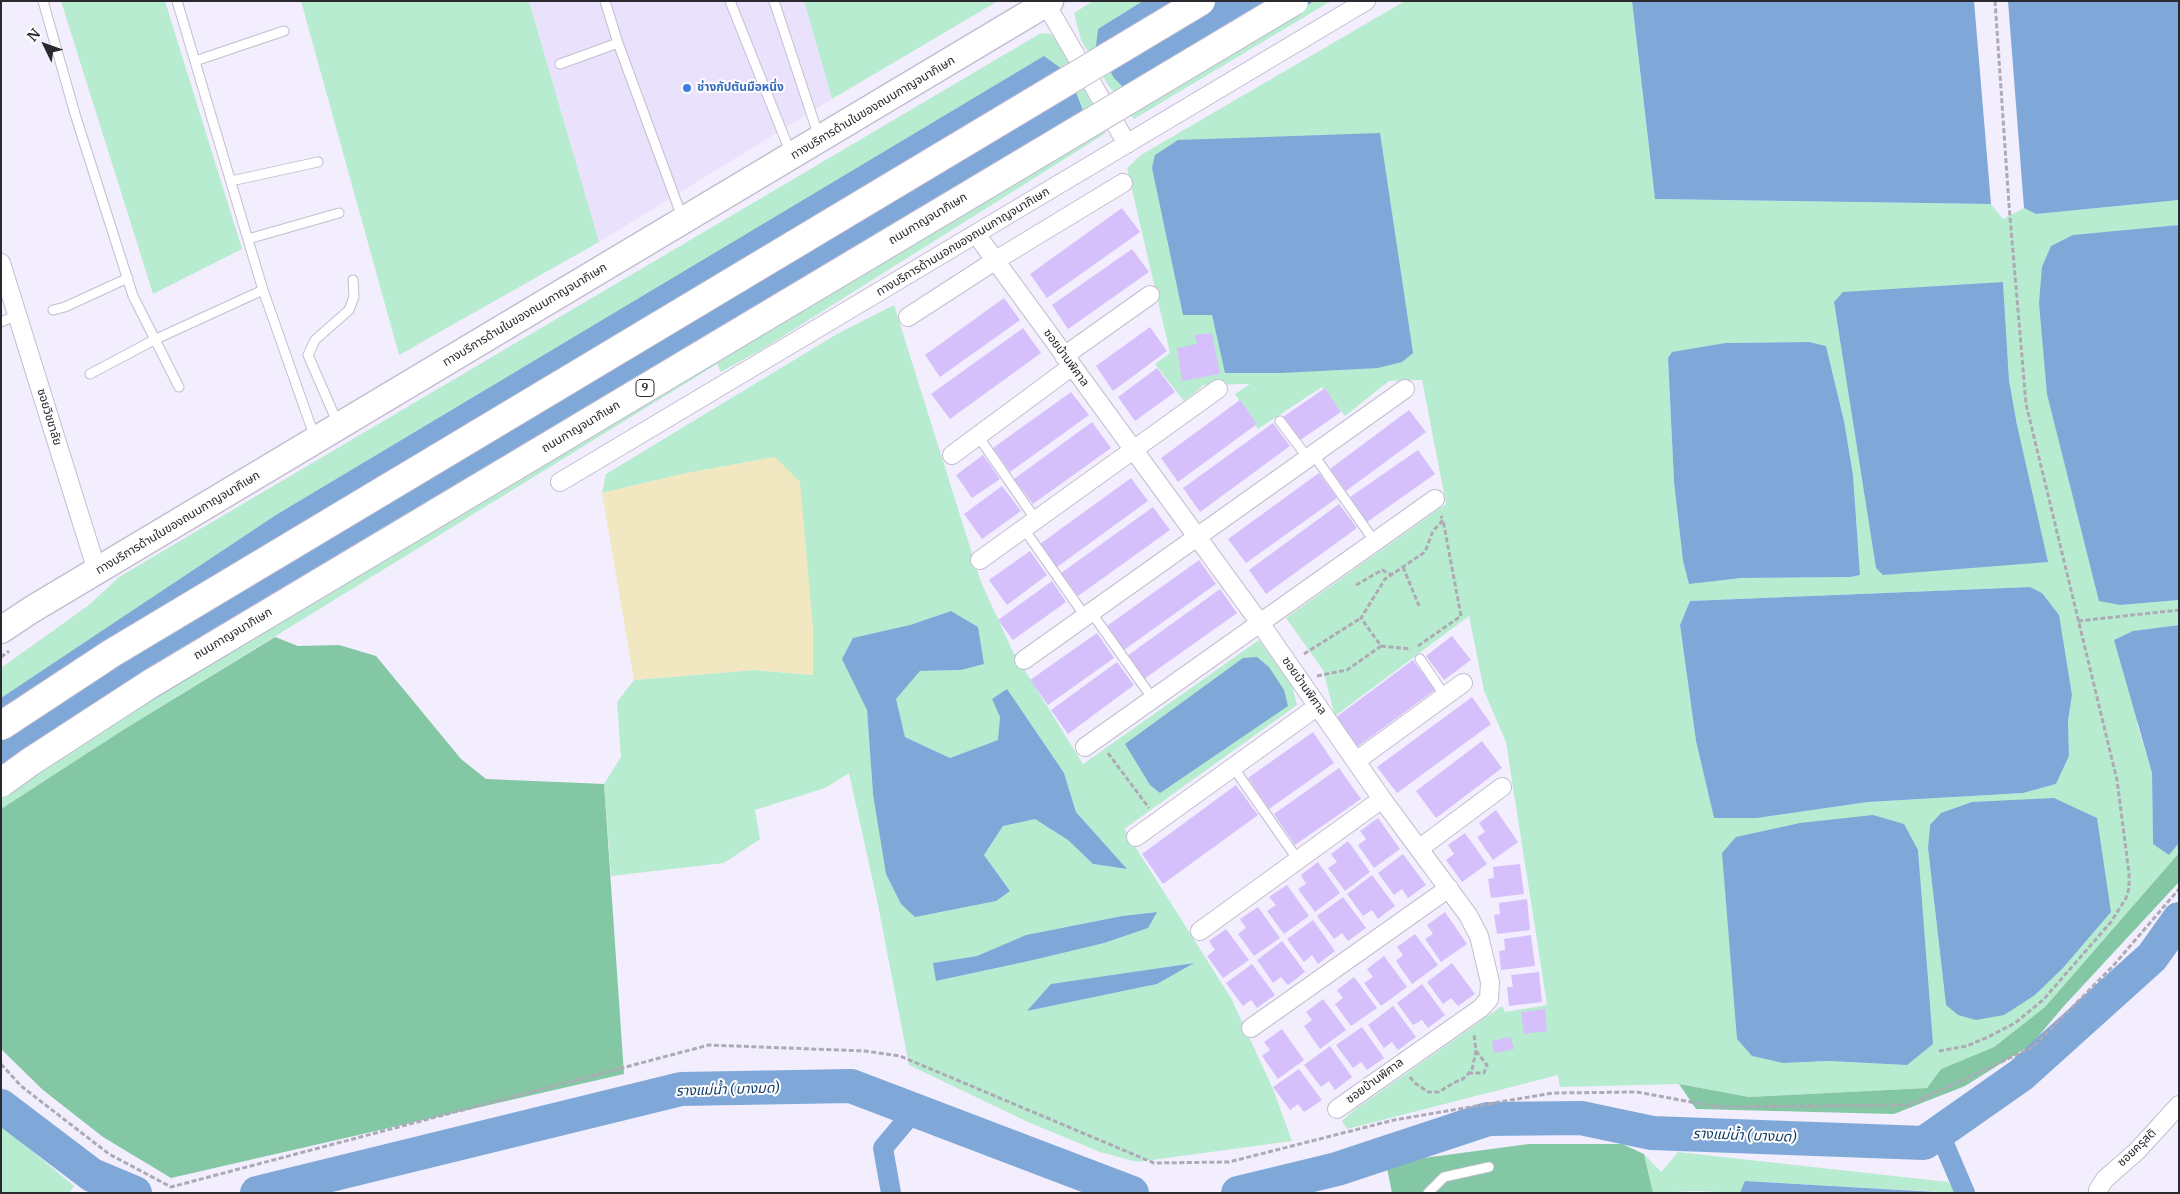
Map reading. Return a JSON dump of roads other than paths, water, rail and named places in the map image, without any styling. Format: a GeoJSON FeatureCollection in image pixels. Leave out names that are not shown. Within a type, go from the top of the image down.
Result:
{"type":"FeatureCollection","features":[{"type":"Feature","properties":{"kind":"highway"},"geometry":{"type":"LineString","coordinates":[[1,726],[121,648],[1200,1]]}},
{"type":"Feature","properties":{"kind":"highway","name":"ถนนกาญจนาภิเษก"},"geometry":{"type":"LineString","coordinates":[[1,783],[150,684],[1294,1]]}},
{"type":"Feature","properties":{"kind":"main road","name":"ทางบริการด้านในของถนนกาญจนาภิเษก"},"geometry":{"type":"LineString","coordinates":[[5,627],[1048,3]]}},
{"type":"Feature","properties":{"kind":"street","name":"ทางบริการด้านนอกของถนนกาญจนาภิเษก"},"geometry":{"type":"LineString","coordinates":[[560,482],[1366,1]]}},
{"type":"Feature","properties":{"kind":"street"},"geometry":{"type":"LineString","coordinates":[[1048,3],[1126,144]]}},
{"type":"Feature","properties":{"kind":"street"},"geometry":{"type":"LineString","coordinates":[[908,317],[996,260],[1123,183]]}},
{"type":"Feature","properties":{"kind":"street","name":"ซอยบ้านพิศาล"},"geometry":{"type":"LineString","coordinates":[[976,234],[1198,536],[1382,799],[1468,914],[1479,936],[1490,982],[1489,999],[1480,1008],[1400,1062],[1337,1109]]}},
{"type":"Feature","properties":{"kind":"street","name":"ซอยวิชชาลัย"},"geometry":{"type":"LineString","coordinates":[[1,263],[9,318],[97,571]]}},
{"type":"Feature","properties":{"kind":"street"},"geometry":{"type":"LineString","coordinates":[[952,455],[978,436],[1150,295]]}},
{"type":"Feature","properties":{"kind":"street"},"geometry":{"type":"LineString","coordinates":[[980,560],[1218,389]]}},
{"type":"Feature","properties":{"kind":"street"},"geometry":{"type":"LineString","coordinates":[[1024,660],[1405,390]]}},
{"type":"Feature","properties":{"kind":"street"},"geometry":{"type":"LineString","coordinates":[[1092,742],[1435,499]]}},
{"type":"Feature","properties":{"kind":"street"},"geometry":{"type":"LineString","coordinates":[[1356,761],[1463,683]]}},
{"type":"Feature","properties":{"kind":"street"},"geometry":{"type":"LineString","coordinates":[[1136,837],[1318,706]]}},
{"type":"Feature","properties":{"kind":"street"},"geometry":{"type":"LineString","coordinates":[[1420,848],[1502,787]]}},
{"type":"Feature","properties":{"kind":"street"},"geometry":{"type":"LineString","coordinates":[[1200,931],[1382,799]]}},
{"type":"Feature","properties":{"kind":"street"},"geometry":{"type":"LineString","coordinates":[[1251,1028],[1449,888]]}},
{"type":"Feature","properties":{"kind":"street","name":"ซอยครุสติ"},"geometry":{"type":"LineString","coordinates":[[2099,1193],[2098,1190],[2105,1179],[2137,1151],[2179,1105]]}},
{"type":"Feature","properties":{"kind":"lane"},"geometry":{"type":"LineString","coordinates":[[42,1],[75,114],[133,296],[179,387]]}},
{"type":"Feature","properties":{"kind":"lane"},"geometry":{"type":"LineString","coordinates":[[177,1],[264,290],[316,440]]}},
{"type":"Feature","properties":{"kind":"lane"},"geometry":{"type":"LineString","coordinates":[[605,1],[618,43],[683,220]]}},
{"type":"Feature","properties":{"kind":"lane"},"geometry":{"type":"LineString","coordinates":[[730,1],[792,157]]}},
{"type":"Feature","properties":{"kind":"lane"},"geometry":{"type":"LineString","coordinates":[[774,1],[820,140]]}},
{"type":"Feature","properties":{"kind":"lane"},"geometry":{"type":"LineString","coordinates":[[195,61],[284,31]]}},
{"type":"Feature","properties":{"kind":"lane"},"geometry":{"type":"LineString","coordinates":[[560,64],[618,43]]}},
{"type":"Feature","properties":{"kind":"lane"},"geometry":{"type":"LineString","coordinates":[[231,181],[318,162]]}},
{"type":"Feature","properties":{"kind":"lane"},"geometry":{"type":"LineString","coordinates":[[248,239],[339,213]]}},
{"type":"Feature","properties":{"kind":"lane"},"geometry":{"type":"LineString","coordinates":[[53,310],[65,307],[128,278]]}},
{"type":"Feature","properties":{"kind":"lane"},"geometry":{"type":"LineString","coordinates":[[339,427],[308,355],[315,340],[349,310],[354,297],[353,280]]}},
{"type":"Feature","properties":{"kind":"lane"},"geometry":{"type":"LineString","coordinates":[[90,374],[154,340],[264,290]]}},
{"type":"Feature","properties":{"kind":"lane"},"geometry":{"type":"LineString","coordinates":[[1280,421],[1310,456],[1376,542]]}},
{"type":"Feature","properties":{"kind":"lane"},"geometry":{"type":"LineString","coordinates":[[978,436],[1030,525],[1088,614],[1153,699]]}},
{"type":"Feature","properties":{"kind":"lane"},"geometry":{"type":"LineString","coordinates":[[1420,659],[1445,696]]}},
{"type":"Feature","properties":{"kind":"lane"},"geometry":{"type":"LineString","coordinates":[[1233,768],[1298,860]]}},
{"type":"Feature","properties":{"kind":"lane"},"geometry":{"type":"LineString","coordinates":[[1428,1193],[1444,1177],[1489,1167]]}},
{"type":"Feature","properties":{"kind":"water"},"geometry":{"type":"Polygon","coordinates":[[[1143,1],[1314,1],[1141,105],[1114,78],[1096,46],[1098,29],[1143,1]]]}},
{"type":"Feature","properties":{"kind":"water"},"geometry":{"type":"Polygon","coordinates":[[[1632,1],[1974,1],[1991,204],[1655,199],[1632,1]]]}},
{"type":"Feature","properties":{"kind":"water"},"geometry":{"type":"Polygon","coordinates":[[[2008,1],[2179,1],[2179,200],[2036,214],[2024,208],[2008,1]]]}},
{"type":"Feature","properties":{"kind":"water"},"geometry":{"type":"Polygon","coordinates":[[[1044,56],[1062,69],[1077,95],[1092,134],[80,744],[1,796],[1,698],[276,515],[1044,56]]]}},
{"type":"Feature","properties":{"kind":"water"},"geometry":{"type":"Polygon","coordinates":[[[1380,133],[1413,353],[1402,362],[1378,368],[1282,373],[1225,373],[1212,315],[1183,315],[1152,168],[1155,155],[1178,140],[1380,133]]]}},
{"type":"Feature","properties":{"kind":"water"},"geometry":{"type":"Polygon","coordinates":[[[2179,225],[2179,600],[2120,605],[2099,601],[2047,394],[2039,303],[2042,267],[2051,246],[2073,235],[2179,225]]]}},
{"type":"Feature","properties":{"kind":"water"},"geometry":{"type":"Polygon","coordinates":[[[2003,282],[2009,380],[2017,425],[2048,562],[1883,575],[1876,568],[1834,302],[1843,292],[2003,282]]]}},
{"type":"Feature","properties":{"kind":"water"},"geometry":{"type":"Polygon","coordinates":[[[1809,342],[1826,346],[1844,421],[1853,475],[1860,575],[1851,577],[1741,578],[1689,584],[1683,561],[1674,482],[1668,358],[1672,352],[1725,343],[1809,342]]]}},
{"type":"Feature","properties":{"kind":"water"},"geometry":{"type":"Polygon","coordinates":[[[2030,587],[2042,593],[2059,615],[2072,695],[2068,721],[2069,756],[2056,784],[2023,793],[1868,802],[1757,818],[1714,818],[1696,741],[1680,625],[1690,601],[2030,587]]]}},
{"type":"Feature","properties":{"kind":"water"},"geometry":{"type":"Polygon","coordinates":[[[951,611],[978,627],[984,664],[961,670],[920,671],[896,699],[905,737],[950,758],[998,740],[1000,717],[992,699],[1007,689],[1064,773],[1076,812],[1127,869],[1093,864],[1068,840],[1035,819],[1003,826],[984,855],[1010,891],[996,901],[915,917],[901,904],[886,874],[873,794],[867,710],[842,659],[853,638],[910,625],[951,611]]]}},
{"type":"Feature","properties":{"kind":"water"},"geometry":{"type":"Polygon","coordinates":[[[2179,625],[2179,843],[2169,855],[2153,844],[2152,773],[2114,640],[2133,631],[2179,625]]]}},
{"type":"Feature","properties":{"kind":"water"},"geometry":{"type":"Polygon","coordinates":[[[1257,657],[1269,667],[1284,690],[1288,706],[1160,793],[1150,785],[1125,744],[1243,658],[1257,657]]]}},
{"type":"Feature","properties":{"kind":"water"},"geometry":{"type":"Polygon","coordinates":[[[2054,798],[2097,818],[2111,912],[2063,968],[2035,995],[2004,1015],[1976,1020],[1958,1015],[1946,1005],[1928,848],[1930,825],[1941,813],[1972,802],[2054,798]]]}},
{"type":"Feature","properties":{"kind":"water"},"geometry":{"type":"Polygon","coordinates":[[[1873,815],[1904,824],[1918,850],[1933,1044],[1907,1065],[1828,1061],[1783,1063],[1752,1056],[1737,1039],[1722,853],[1736,837],[1800,823],[1873,815]]]}},
{"type":"Feature","properties":{"kind":"water"},"geometry":{"type":"Polygon","coordinates":[[[1157,912],[1148,928],[1104,943],[936,981],[933,963],[977,956],[1026,935],[1122,916],[1157,912]]]}},
{"type":"Feature","properties":{"kind":"water"},"geometry":{"type":"Polygon","coordinates":[[[1194,963],[1157,984],[1027,1011],[1051,984],[1194,963]]]}},
{"type":"Feature","properties":{"kind":"water"},"geometry":{"type":"Polygon","coordinates":[[[1745,1181],[1935,1192],[1936,1193],[1740,1193],[1745,1181]]]}},
{"type":"Feature","properties":{"kind":"waterway","name":"รางแม่น้ำ (บางมด)"},"geometry":{"type":"LineString","coordinates":[[1238,1193],[1337,1169],[1488,1119],[1581,1118],[1652,1133],[1924,1143],[2021,1075],[2152,957],[2179,919]]}},
{"type":"Feature","properties":{"kind":"waterway","name":"รางแม่น้ำ (บางมด)"},"geometry":{"type":"LineString","coordinates":[[257,1193],[681,1089],[851,1086],[1132,1193]]}},
{"type":"Feature","properties":{"kind":"waterway","name":"รางแม่น้ำ (บางมด)"},"geometry":{"type":"LineString","coordinates":[[1,1106],[92,1175],[135,1193]]}},
{"type":"Feature","properties":{"kind":"waterway"},"geometry":{"type":"LineString","coordinates":[[891,1193],[883,1148],[914,1111]]}},
{"type":"Feature","properties":{"kind":"waterway"},"geometry":{"type":"LineString","coordinates":[[1939,1132],[1965,1193]]}},
{"type":"Feature","properties":{"kind":"place","name":"ช่างกัปตันมือหนึ่ง"},"geometry":{"type":"Point","coordinates":[687,88]}}]}
